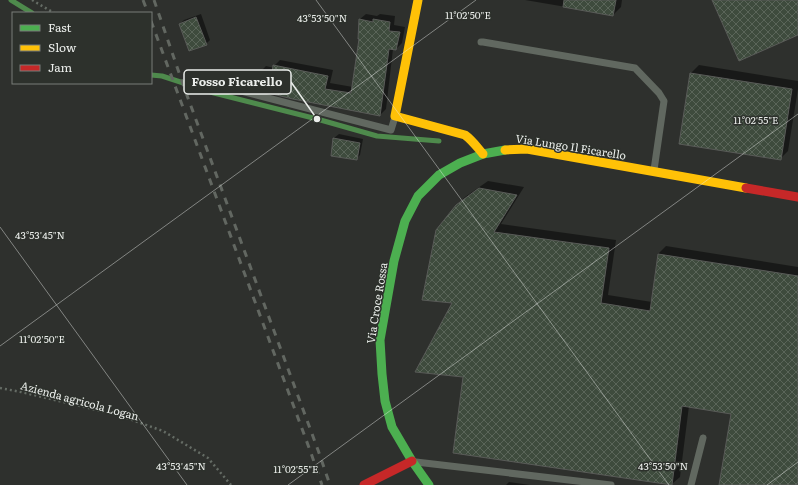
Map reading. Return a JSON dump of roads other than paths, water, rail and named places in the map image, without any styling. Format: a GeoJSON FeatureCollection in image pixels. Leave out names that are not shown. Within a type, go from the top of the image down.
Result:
{"type":"FeatureCollection","features":[{"type":"Feature","properties":{"kind":"street"},"geometry":{"type":"LineString","coordinates":[[418,0],[395,116],[465,135],[471,139],[483,154]]}},
{"type":"Feature","properties":{"kind":"street","name":"Via Lungo Il Ficarello"},"geometry":{"type":"LineString","coordinates":[[483,154],[508,149],[527,149],[798,197]]}},
{"type":"Feature","properties":{"kind":"street","name":"Via Croce Rossa"},"geometry":{"type":"LineString","coordinates":[[429,485],[412,461],[392,427],[385,402],[380,340],[394,261],[405,221],[418,196],[439,175],[460,163],[483,154]]}},
{"type":"Feature","properties":{"kind":"street"},"geometry":{"type":"LineString","coordinates":[[364,485],[412,461]]}},
{"type":"Feature","properties":{"kind":"lane"},"geometry":{"type":"LineString","coordinates":[[481,42],[635,68],[659,93],[664,101],[654,172]]}},
{"type":"Feature","properties":{"kind":"lane"},"geometry":{"type":"LineString","coordinates":[[210,83],[391,130],[395,116]]}},
{"type":"Feature","properties":{"kind":"lane"},"geometry":{"type":"LineString","coordinates":[[691,485],[703,438]]}},
{"type":"Feature","properties":{"kind":"lane"},"geometry":{"type":"LineString","coordinates":[[412,461],[611,485]]}},
{"type":"Feature","properties":{"kind":"waterway"},"geometry":{"type":"LineString","coordinates":[[11,0],[30,12]]}},
{"type":"Feature","properties":{"kind":"waterway"},"geometry":{"type":"LineString","coordinates":[[152,75],[162,76],[214,93],[377,136],[439,141]]}},
{"type":"Feature","properties":{"kind":"railway"},"geometry":{"type":"LineString","coordinates":[[143,0],[148,12]]}},
{"type":"Feature","properties":{"kind":"railway"},"geometry":{"type":"LineString","coordinates":[[154,0],[185,90],[330,485]]}},
{"type":"Feature","properties":{"kind":"railway"},"geometry":{"type":"LineString","coordinates":[[152,24],[322,485]]}},
{"type":"Feature","properties":{"kind":"place","name":"Fosso Ficarello"},"geometry":{"type":"Point","coordinates":[317,119]}}]}
